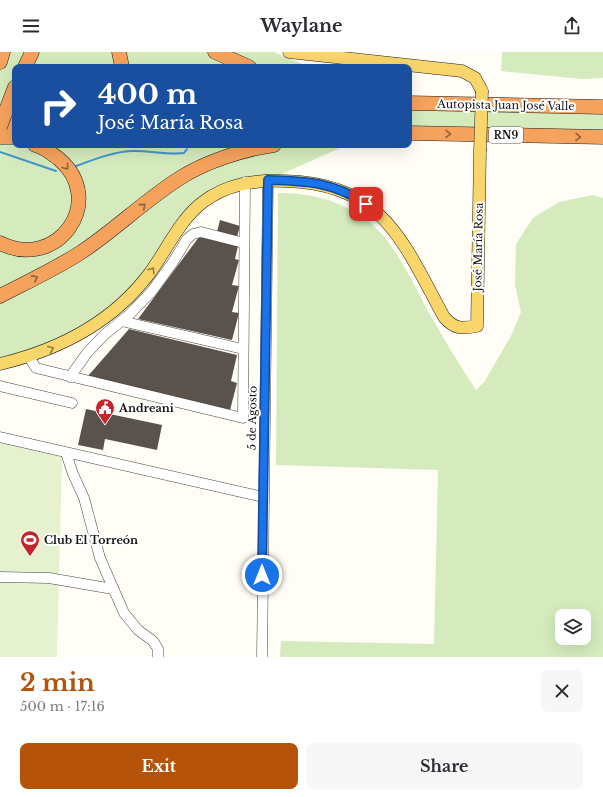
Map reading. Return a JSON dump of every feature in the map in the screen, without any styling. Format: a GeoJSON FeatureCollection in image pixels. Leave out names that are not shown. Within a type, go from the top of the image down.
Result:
{"type":"FeatureCollection","features":[{"type":"Feature","properties":{"kind":"highway"},"geometry":{"type":"LineString","coordinates":[[0,62],[4,52]]}},
{"type":"Feature","properties":{"kind":"highway"},"geometry":{"type":"LineString","coordinates":[[24,64],[27,52]]}},
{"type":"Feature","properties":{"kind":"highway"},"geometry":{"type":"LineString","coordinates":[[25,64],[32,52]]}},
{"type":"Feature","properties":{"kind":"highway"},"geometry":{"type":"LineString","coordinates":[[118,52],[121,64]]}},
{"type":"Feature","properties":{"kind":"highway"},"geometry":{"type":"LineString","coordinates":[[215,52],[242,64]]}},
{"type":"Feature","properties":{"kind":"highway"},"geometry":{"type":"LineString","coordinates":[[5,134],[7,108],[12,95]]}},
{"type":"Feature","properties":{"kind":"highway","name":"Autopista Juan José Valle"},"geometry":{"type":"LineString","coordinates":[[412,103],[603,107]]}},
{"type":"Feature","properties":{"kind":"highway","name":"RN9"},"geometry":{"type":"LineString","coordinates":[[412,133],[603,137]]}},
{"type":"Feature","properties":{"kind":"highway"},"geometry":{"type":"LineString","coordinates":[[0,243],[20,250],[32,250],[45,247],[57,241],[67,231],[75,219],[78,204],[77,188],[71,174],[64,163],[53,154],[41,148]]}},
{"type":"Feature","properties":{"kind":"highway"},"geometry":{"type":"LineString","coordinates":[[0,296],[33,280],[80,253],[181,178],[221,159],[253,148]]}},
{"type":"Feature","properties":{"kind":"main road","name":"José María Rosa"},"geometry":{"type":"LineString","coordinates":[[289,52],[311,53],[343,59],[393,64]]}},
{"type":"Feature","properties":{"kind":"main road","name":"José María Rosa"},"geometry":{"type":"LineString","coordinates":[[268,180],[304,181],[341,189],[366,204],[380,215],[399,237],[444,317],[455,327],[467,328],[478,326],[482,91],[478,81],[468,73],[462,71],[412,66]]}},
{"type":"Feature","properties":{"kind":"main road"},"geometry":{"type":"LineString","coordinates":[[0,364],[29,357],[57,346],[81,334],[120,305],[149,274],[186,217],[203,202],[224,190],[245,182],[268,180]]}},
{"type":"Feature","properties":{"kind":"street","name":"5 de Agosto"},"geometry":{"type":"LineString","coordinates":[[262,657],[268,180]]}},
{"type":"Feature","properties":{"kind":"street"},"geometry":{"type":"LineString","coordinates":[[29,357],[36,368],[243,418],[245,182]]}},
{"type":"Feature","properties":{"kind":"street"},"geometry":{"type":"LineString","coordinates":[[70,377],[87,353],[152,291],[173,262],[187,239],[193,234],[201,232],[244,243]]}},
{"type":"Feature","properties":{"kind":"street"},"geometry":{"type":"LineString","coordinates":[[121,321],[243,349]]}},
{"type":"Feature","properties":{"kind":"street"},"geometry":{"type":"LineString","coordinates":[[0,386],[72,402]]}},
{"type":"Feature","properties":{"kind":"street"},"geometry":{"type":"LineString","coordinates":[[0,437],[263,497]]}},
{"type":"Feature","properties":{"kind":"street"},"geometry":{"type":"LineString","coordinates":[[66,453],[72,474],[84,498],[100,558],[113,589],[124,613],[138,630],[152,640],[158,649],[158,657]]}},
{"type":"Feature","properties":{"kind":"street"},"geometry":{"type":"LineString","coordinates":[[0,577],[49,578],[113,589]]}},
{"type":"Feature","properties":{"kind":"green space"},"geometry":{"type":"Polygon","coordinates":[[[0,52],[274,52],[302,64],[12,64],[12,148],[340,148],[268,180],[203,202],[149,274],[102,320],[0,364],[0,52]]]}},
{"type":"Feature","properties":{"kind":"green space"},"geometry":{"type":"Polygon","coordinates":[[[502,52],[603,52],[603,78],[582,79],[501,71],[502,52]]]}},
{"type":"Feature","properties":{"kind":"green space"},"geometry":{"type":"Polygon","coordinates":[[[412,110],[603,112],[603,132],[412,129],[412,110]]]}},
{"type":"Feature","properties":{"kind":"green space"},"geometry":{"type":"Polygon","coordinates":[[[278,193],[306,195],[334,202],[360,215],[371,223],[381,233],[401,261],[439,331],[476,390],[485,381],[512,334],[521,312],[515,285],[516,244],[533,218],[559,202],[593,195],[603,198],[603,657],[280,657],[281,641],[434,644],[438,470],[276,465],[278,193]]]}},
{"type":"Feature","properties":{"kind":"green space","name":"Club El Torreón"},"geometry":{"type":"Polygon","coordinates":[[[0,442],[62,457],[57,657],[0,657],[0,442]]]}},
{"type":"Feature","properties":{"kind":"building"},"geometry":{"type":"Polygon","coordinates":[[[220,220],[240,226],[237,237],[217,232],[220,220]]]}},
{"type":"Feature","properties":{"kind":"building"},"geometry":{"type":"Polygon","coordinates":[[[199,237],[238,246],[235,259],[239,260],[232,285],[239,286],[232,312],[239,313],[232,340],[138,319],[199,237]]]}},
{"type":"Feature","properties":{"kind":"building"},"geometry":{"type":"Polygon","coordinates":[[[129,329],[237,355],[231,381],[237,383],[230,410],[88,376],[129,329]]]}},
{"type":"Feature","properties":{"kind":"building"},"geometry":{"type":"Polygon","coordinates":[[[86,409],[162,425],[157,450],[105,439],[103,450],[78,445],[86,409]]]}},
{"type":"Feature","properties":{"kind":"waterway"},"geometry":{"type":"LineString","coordinates":[[76,166],[117,153],[137,151],[184,153],[187,149]]}},
{"type":"Feature","properties":{"kind":"waterway"},"geometry":{"type":"LineString","coordinates":[[0,152],[56,171]]}},
{"type":"Feature","properties":{"kind":"place","name":"Andreani"},"geometry":{"type":"Point","coordinates":[105,425]}},
{"type":"Feature","properties":{"kind":"place","name":"Club El Torreón"},"geometry":{"type":"Point","coordinates":[30,557]}},
{"type":"Feature","properties":{"kind":"route"},"geometry":{"type":"LineString","coordinates":[[262,575],[268,180],[304,181],[341,189],[366,204]]}}]}
